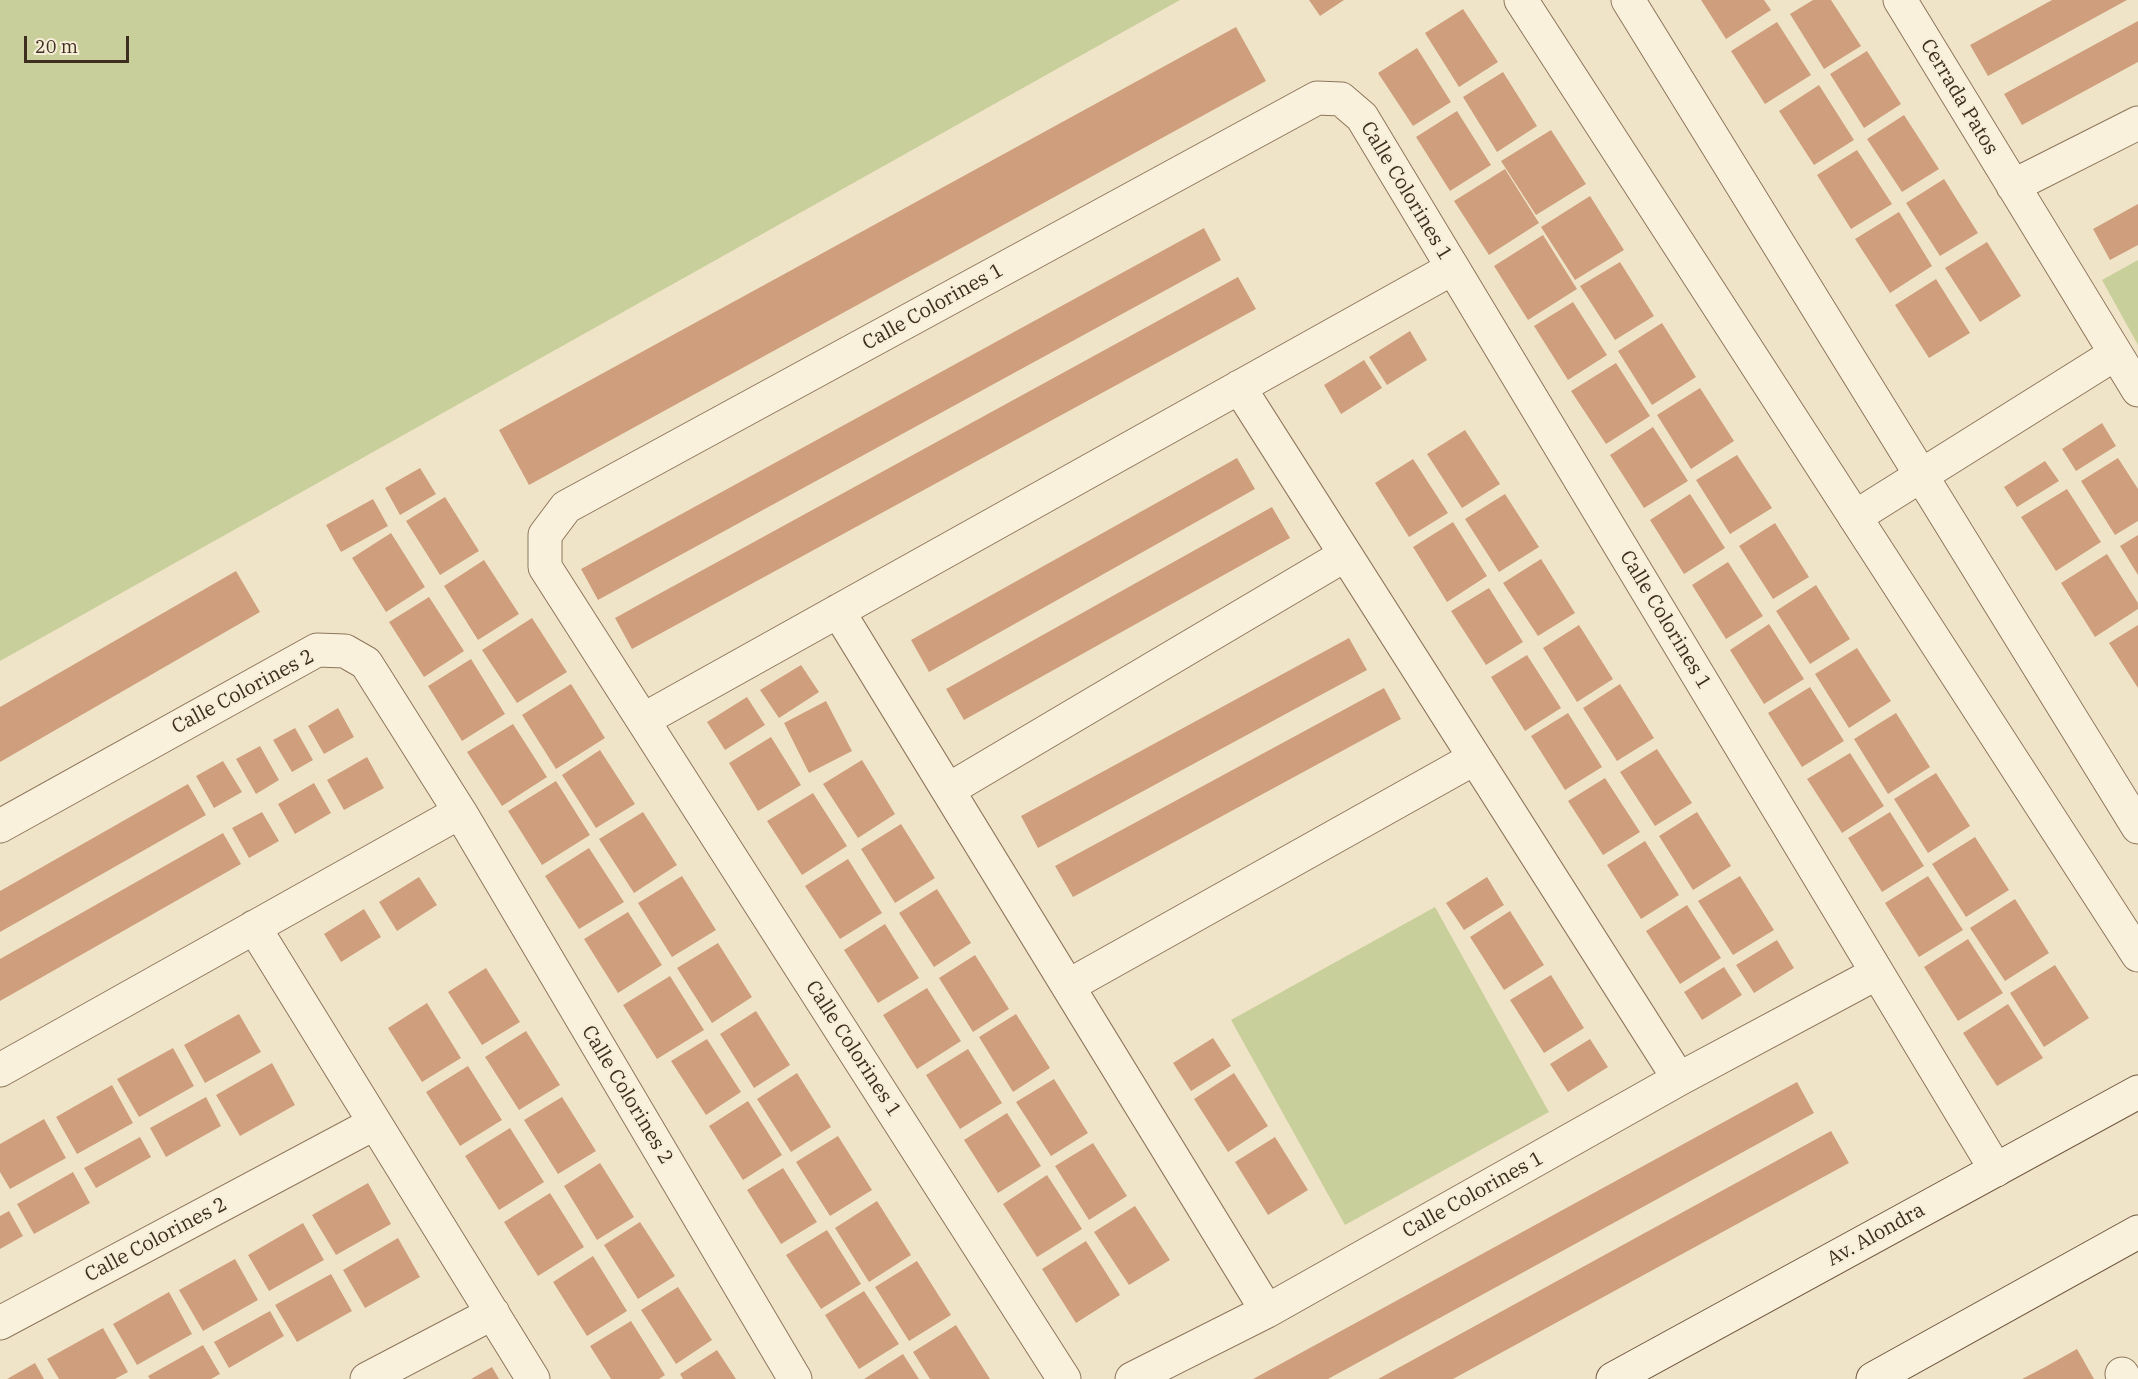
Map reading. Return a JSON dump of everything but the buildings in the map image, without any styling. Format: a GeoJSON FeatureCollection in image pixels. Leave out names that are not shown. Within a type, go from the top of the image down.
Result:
{"type":"FeatureCollection","features":[{"type":"Feature","properties":{"kind":"street"},"geometry":{"type":"LineString","coordinates":[[1521,0],[2138,955]]}},
{"type":"Feature","properties":{"kind":"street"},"geometry":{"type":"LineString","coordinates":[[1628,0],[2138,827]]}},
{"type":"Feature","properties":{"kind":"street","name":"Cerrada Patos"},"geometry":{"type":"LineString","coordinates":[[1908,3],[2013,186],[2138,390]]}},
{"type":"Feature","properties":{"kind":"street","name":"Calle Colorines 1"},"geometry":{"type":"LineString","coordinates":[[1064,1379],[545,567],[545,535],[566,507],[1317,98],[1341,99],[1362,117],[1996,1170]]}},
{"type":"Feature","properties":{"kind":"street"},"geometry":{"type":"LineString","coordinates":[[2013,186],[2138,123]]}},
{"type":"Feature","properties":{"kind":"street","name":"Calle Colorines 1"},"geometry":{"type":"LineString","coordinates":[[643,720],[1453,268]]}},
{"type":"Feature","properties":{"kind":"street"},"geometry":{"type":"LineString","coordinates":[[1855,517],[2115,354]]}},
{"type":"Feature","properties":{"kind":"street"},"geometry":{"type":"LineString","coordinates":[[1239,387],[1679,1079]]}},
{"type":"Feature","properties":{"kind":"street"},"geometry":{"type":"LineString","coordinates":[[948,790],[1346,555]]}},
{"type":"Feature","properties":{"kind":"street"},"geometry":{"type":"LineString","coordinates":[[838,611],[1267,1311]]}},
{"type":"Feature","properties":{"kind":"street","name":"Calle Colorines 2"},"geometry":{"type":"LineString","coordinates":[[0,826],[317,650],[345,651],[366,663],[460,812],[795,1379]]}},
{"type":"Feature","properties":{"kind":"street"},"geometry":{"type":"LineString","coordinates":[[1068,986],[1475,758]]}},
{"type":"Feature","properties":{"kind":"street"},"geometry":{"type":"LineString","coordinates":[[0,1070],[460,812]]}},
{"type":"Feature","properties":{"kind":"street"},"geometry":{"type":"LineString","coordinates":[[254,927],[533,1379]]}},
{"type":"Feature","properties":{"kind":"street","name":"Calle Colorines 1"},"geometry":{"type":"LineString","coordinates":[[1132,1379],[1267,1311],[1679,1079],[1877,973]]}},
{"type":"Feature","properties":{"kind":"street","name":"Av. Alondra"},"geometry":{"type":"LineString","coordinates":[[1614,1379],[2138,1092]]}},
{"type":"Feature","properties":{"kind":"street","name":"Calle Colorines 2"},"geometry":{"type":"LineString","coordinates":[[0,1323],[375,1123]]}},
{"type":"Feature","properties":{"kind":"street"},"geometry":{"type":"LineString","coordinates":[[1873,1379],[2138,1232]]}},
{"type":"Feature","properties":{"kind":"street"},"geometry":{"type":"LineString","coordinates":[[367,1379],[492,1313]]}},
{"type":"Feature","properties":{"kind":"green space"},"geometry":{"type":"Polygon","coordinates":[[[0,0],[1180,0],[0,661],[0,0]]]}},
{"type":"Feature","properties":{"kind":"green space"},"geometry":{"type":"Polygon","coordinates":[[[2138,260],[2138,345],[2102,280],[2138,260]]]}},
{"type":"Feature","properties":{"kind":"green space"},"geometry":{"type":"Polygon","coordinates":[[[1435,907],[1549,1112],[1345,1225],[1231,1020],[1435,907]]]}}]}
